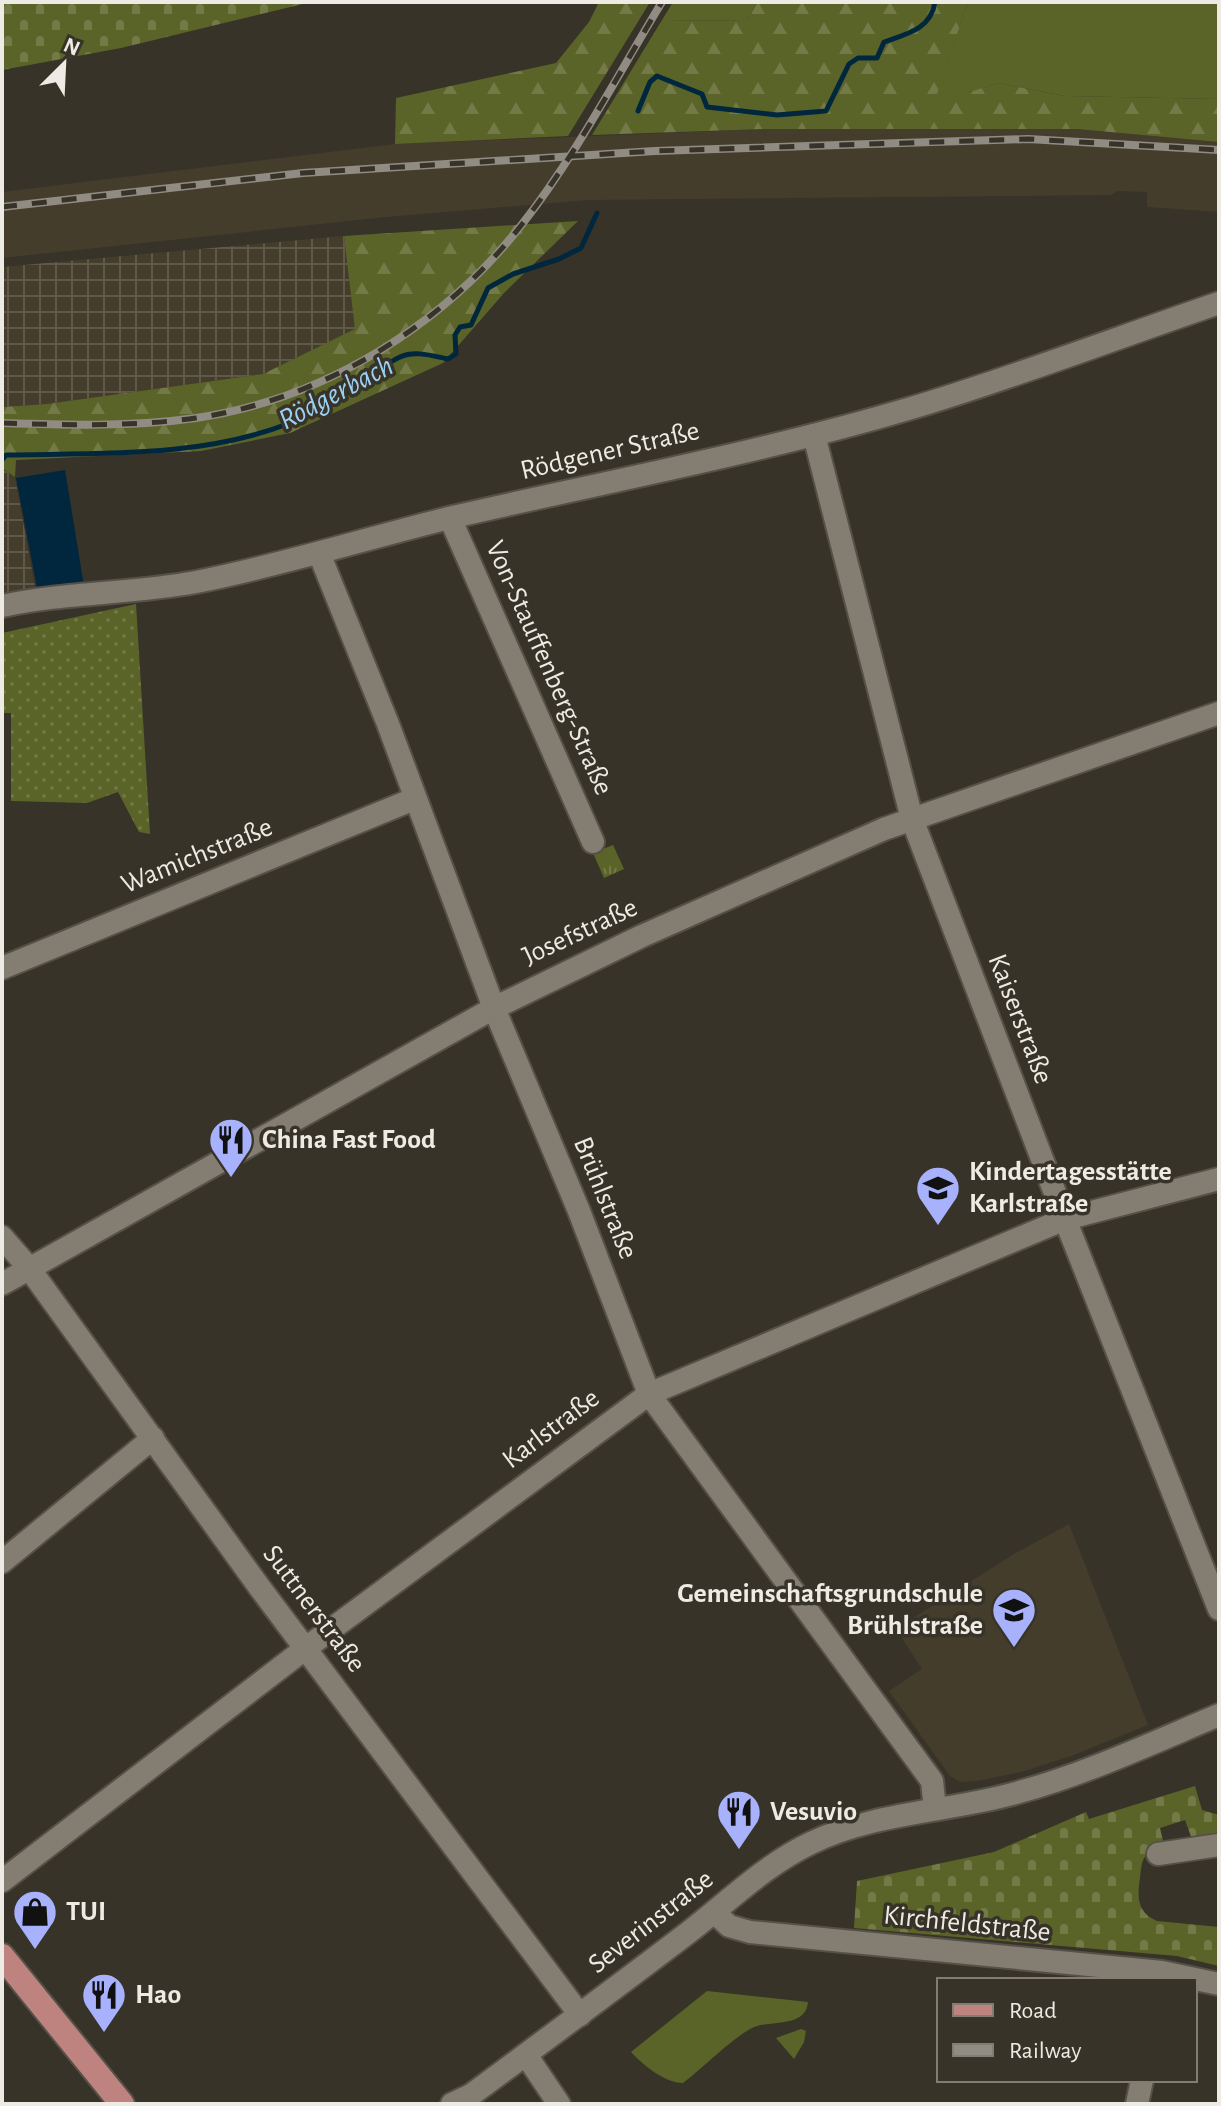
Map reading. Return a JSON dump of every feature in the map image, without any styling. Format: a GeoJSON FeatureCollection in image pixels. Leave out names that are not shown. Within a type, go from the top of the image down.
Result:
{"type":"FeatureCollection","features":[{"type":"Feature","properties":{"kind":"main road"},"geometry":{"type":"LineString","coordinates":[[2,1956],[122,2104]]}},
{"type":"Feature","properties":{"kind":"street","name":"Rödgener Straße"},"geometry":{"type":"LineString","coordinates":[[2,606],[42,598],[196,582],[450,518],[814,435],[910,409],[1219,303]]}},
{"type":"Feature","properties":{"kind":"street","name":"Kaiserstraße"},"geometry":{"type":"LineString","coordinates":[[814,435],[912,819],[1219,1609]]}},
{"type":"Feature","properties":{"kind":"street","name":"Von-Stauffenberg-Straße"},"geometry":{"type":"LineString","coordinates":[[450,518],[593,842]]}},
{"type":"Feature","properties":{"kind":"street","name":"Brühlstraße"},"geometry":{"type":"LineString","coordinates":[[319,553],[388,724],[494,1008],[579,1211],[649,1394],[932,1781],[935,1809]]}},
{"type":"Feature","properties":{"kind":"street","name":"Josefstraße"},"geometry":{"type":"LineString","coordinates":[[2,1284],[494,1008],[642,936],[912,819],[1219,713]]}},
{"type":"Feature","properties":{"kind":"street","name":"Wamichstraße"},"geometry":{"type":"LineString","coordinates":[[2,968],[414,799]]}},
{"type":"Feature","properties":{"kind":"street","name":"Karlstraße"},"geometry":{"type":"LineString","coordinates":[[2,1881],[306,1648],[649,1394],[1065,1219],[1219,1179]]}},
{"type":"Feature","properties":{"kind":"street","name":"Suttnerstraße"},"geometry":{"type":"LineString","coordinates":[[2,1237],[29,1268],[306,1648],[580,2015]]}},
{"type":"Feature","properties":{"kind":"street"},"geometry":{"type":"LineString","coordinates":[[2,1562],[153,1438]]}},
{"type":"Feature","properties":{"kind":"street","name":"Severinstraße"},"geometry":{"type":"LineString","coordinates":[[465,2101],[714,1912],[760,1873],[809,1844],[849,1827],[1015,1793],[1073,1774],[1219,1715]]}},
{"type":"Feature","properties":{"kind":"street"},"geometry":{"type":"LineString","coordinates":[[1158,1854],[1219,1845]]}},
{"type":"Feature","properties":{"kind":"street","name":"Kirchfeldstraße"},"geometry":{"type":"LineString","coordinates":[[714,1912],[729,1926],[750,1932],[1161,1976]]}},
{"type":"Feature","properties":{"kind":"street","name":"Kirchfeldstraße"},"geometry":{"type":"LineString","coordinates":[[1197,1981],[1219,1984]]}},
{"type":"Feature","properties":{"kind":"street"},"geometry":{"type":"LineString","coordinates":[[526,2055],[559,2104]]}},
{"type":"Feature","properties":{"kind":"street"},"geometry":{"type":"LineString","coordinates":[[1137,2104],[1142,2082]]}},
{"type":"Feature","properties":{"kind":"shaded area"},"geometry":{"type":"Polygon","coordinates":[[[764,129],[1077,129],[1219,142],[1219,212],[1147,207],[1147,192],[1117,191],[1111,195],[588,200],[386,217],[2,258],[2,192],[395,144],[764,129]]]}},
{"type":"Feature","properties":{"kind":"shaded area"},"geometry":{"type":"Polygon","coordinates":[[[344,236],[356,329],[263,374],[47,404],[2,407],[2,267],[344,236]]]}},
{"type":"Feature","properties":{"kind":"shaded area"},"geometry":{"type":"Polygon","coordinates":[[[2,468],[15,477],[35,587],[2,596],[2,468]]]}},
{"type":"Feature","properties":{"kind":"shaded area","name":"Gemeinschaftsgrundschule Brühlstraße"},"geometry":{"type":"Polygon","coordinates":[[[1069,1524],[1148,1725],[1021,1772],[960,1782],[950,1776],[889,1691],[922,1669],[896,1629],[1014,1554],[1069,1524]]]}},
{"type":"Feature","properties":{"kind":"green space"},"geometry":{"type":"Polygon","coordinates":[[[2,2],[311,2],[121,48],[2,70],[2,2]]]}},
{"type":"Feature","properties":{"kind":"green space"},"geometry":{"type":"Polygon","coordinates":[[[599,2],[650,2],[568,136],[395,144],[396,98],[556,63],[589,22],[599,2]]]}},
{"type":"Feature","properties":{"kind":"green space"},"geometry":{"type":"Polygon","coordinates":[[[673,2],[757,2],[747,21],[662,20],[673,2]]]}},
{"type":"Feature","properties":{"kind":"green space"},"geometry":{"type":"Polygon","coordinates":[[[757,2],[968,2],[934,103],[998,83],[1065,96],[1219,99],[1219,142],[1077,129],[764,129],[592,135],[662,20],[747,21],[757,2]]]}},
{"type":"Feature","properties":{"kind":"green space"},"geometry":{"type":"Polygon","coordinates":[[[968,2],[1219,2],[1219,99],[1065,96],[998,83],[933,104],[968,2]]]}},
{"type":"Feature","properties":{"kind":"green space"},"geometry":{"type":"Polygon","coordinates":[[[578,221],[504,293],[443,363],[290,433],[201,451],[16,460],[15,477],[2,468],[2,407],[47,404],[263,374],[355,329],[344,236],[578,221]]]}},
{"type":"Feature","properties":{"kind":"green space"},"geometry":{"type":"Polygon","coordinates":[[[136,604],[150,834],[139,832],[118,792],[87,803],[11,801],[11,713],[2,713],[2,633],[136,604]]]}},
{"type":"Feature","properties":{"kind":"green space"},"geometry":{"type":"Polygon","coordinates":[[[613,845],[624,869],[604,878],[593,853],[613,845]]]}},
{"type":"Feature","properties":{"kind":"green space"},"geometry":{"type":"Polygon","coordinates":[[[1195,1786],[1202,1810],[1219,1815],[1219,1840],[1193,1842],[1185,1820],[1160,1828],[1164,1845],[1151,1851],[1144,1859],[1139,1898],[1145,1914],[1157,1921],[1219,1927],[1219,1966],[1177,1956],[854,1928],[857,1881],[994,1852],[1086,1812],[1089,1819],[1195,1786]]]}},
{"type":"Feature","properties":{"kind":"green space"},"geometry":{"type":"Polygon","coordinates":[[[707,1991],[808,2002],[806,2010],[796,2019],[749,2030],[683,2083],[662,2077],[631,2052],[707,1991]]]}},
{"type":"Feature","properties":{"kind":"green space"},"geometry":{"type":"Polygon","coordinates":[[[801,2029],[806,2031],[804,2042],[794,2059],[776,2038],[801,2029]]]}},
{"type":"Feature","properties":{"kind":"water"},"geometry":{"type":"Polygon","coordinates":[[[65,470],[84,586],[37,588],[16,478],[65,470]]]}},
{"type":"Feature","properties":{"kind":"waterway","name":"Rödgerbach"},"geometry":{"type":"LineString","coordinates":[[638,111],[650,82],[657,76],[702,94],[707,107],[777,115],[826,111],[849,64],[858,58],[877,58],[884,42],[917,29],[929,19],[935,2]]}},
{"type":"Feature","properties":{"kind":"waterway","name":"Rödgerbach"},"geometry":{"type":"LineString","coordinates":[[2,460],[6,455],[150,451],[221,442],[256,434],[308,415],[400,357],[418,354],[448,359],[456,354],[455,335],[460,327],[471,325],[488,288],[513,274],[559,259],[581,248],[597,213]]}},
{"type":"Feature","properties":{"kind":"railway"},"geometry":{"type":"LineString","coordinates":[[2,423],[124,424],[196,418],[290,394],[378,352],[419,325],[457,294],[492,260],[523,223],[578,143],[662,2]]}},
{"type":"Feature","properties":{"kind":"railway"},"geometry":{"type":"LineString","coordinates":[[2,207],[303,173],[655,151],[1028,139],[1219,150]]}},
{"type":"Feature","properties":{"kind":"place","name":"China Fast Food"},"geometry":{"type":"Point","coordinates":[231,1179]}},
{"type":"Feature","properties":{"kind":"place","name":"Kindertagesstätte Karlstraße"},"geometry":{"type":"Point","coordinates":[938,1227]}},
{"type":"Feature","properties":{"kind":"place","name":"Gemeinschaftsgrundschule Brühlstraße"},"geometry":{"type":"Point","coordinates":[1014,1649]}},
{"type":"Feature","properties":{"kind":"place","name":"Vesuvio"},"geometry":{"type":"Point","coordinates":[739,1851]}},
{"type":"Feature","properties":{"kind":"place","name":"TUI"},"geometry":{"type":"Point","coordinates":[35,1951]}},
{"type":"Feature","properties":{"kind":"place","name":"Hao"},"geometry":{"type":"Point","coordinates":[104,2034]}}]}
